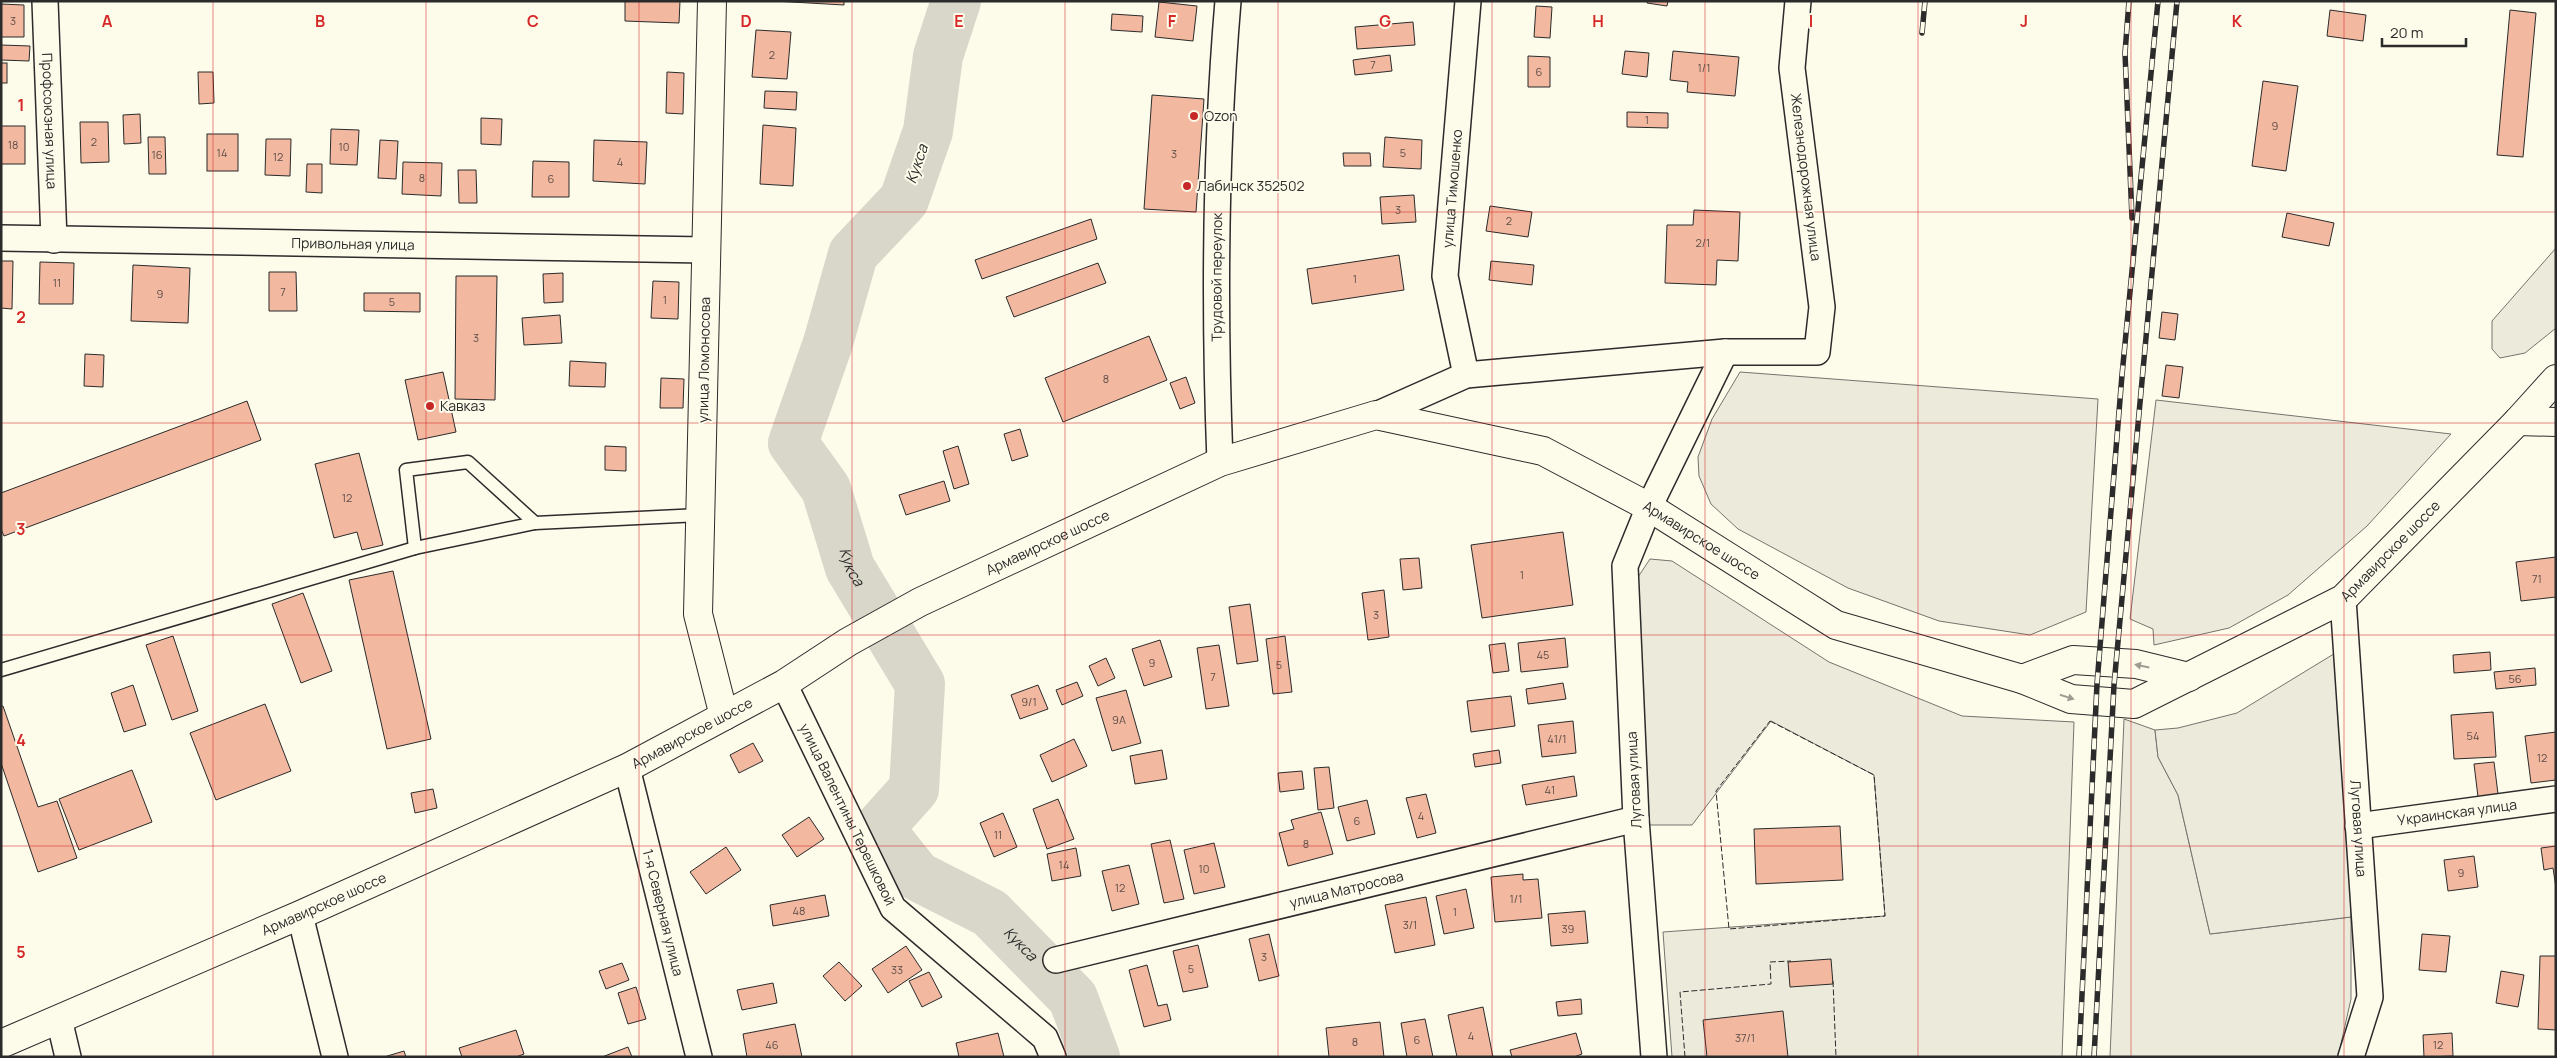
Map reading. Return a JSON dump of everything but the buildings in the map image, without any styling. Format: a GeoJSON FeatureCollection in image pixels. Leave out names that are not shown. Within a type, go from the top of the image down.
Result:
{"type":"FeatureCollection","features":[{"type":"Feature","properties":{"kind":"main road","name":"улица Ломоносова"},"geometry":{"type":"LineString","coordinates":[[712,1],[698,614],[724,716]]}},
{"type":"Feature","properties":{"kind":"main road","name":"Армавирское шоссе"},"geometry":{"type":"LineString","coordinates":[[1,1044],[300,915],[627,768],[784,684],[848,642],[920,602],[1220,462],[1376,415],[1542,451],[1649,507],[1836,625],[2022,679],[2071,699],[2134,704],[2343,598],[2518,421],[2556,379]]}},
{"type":"Feature","properties":{"kind":"main road"},"geometry":{"type":"LineString","coordinates":[[2518,421],[2556,422]]}},
{"type":"Feature","properties":{"kind":"main road"},"geometry":{"type":"LineString","coordinates":[[2022,679],[2073,660],[2136,664],[2189,677]]}},
{"type":"Feature","properties":{"kind":"street","name":"Профсоюзная улица"},"geometry":{"type":"LineString","coordinates":[[45,1],[54,240]]}},
{"type":"Feature","properties":{"kind":"street","name":"Трудовой переулок"},"geometry":{"type":"LineString","coordinates":[[1220,462],[1215,332],[1224,52],[1228,1]]}},
{"type":"Feature","properties":{"kind":"street","name":"улица Тимошенко"},"geometry":{"type":"LineString","coordinates":[[1466,375],[1445,276],[1468,1]]}},
{"type":"Feature","properties":{"kind":"street","name":"Железнодорожная улица"},"geometry":{"type":"LineString","coordinates":[[1798,1],[1792,68],[1822,307],[1817,352]]}},
{"type":"Feature","properties":{"kind":"street","name":"Привольная улица"},"geometry":{"type":"LineString","coordinates":[[1,238],[706,250]]}},
{"type":"Feature","properties":{"kind":"street","name":"Армавирское шоссе"},"geometry":{"type":"LineString","coordinates":[[1376,415],[1466,375],[1725,352],[1817,352]]}},
{"type":"Feature","properties":{"kind":"street","name":"Луговая улица"},"geometry":{"type":"LineString","coordinates":[[1654,1057],[1636,819],[1625,566],[1649,507],[1725,352]]}},
{"type":"Feature","properties":{"kind":"street","name":"Луговая улица"},"geometry":{"type":"LineString","coordinates":[[2343,598],[2370,997],[2351,1057]]}},
{"type":"Feature","properties":{"kind":"street","name":"улица Валентины Терешковой"},"geometry":{"type":"LineString","coordinates":[[784,684],[893,908],[1045,1038],[1053,1057]]}},
{"type":"Feature","properties":{"kind":"street","name":"1-я Северная улица"},"geometry":{"type":"LineString","coordinates":[[627,768],[699,1057]]}},
{"type":"Feature","properties":{"kind":"street","name":"Украинская улица"},"geometry":{"type":"LineString","coordinates":[[2358,826],[2556,799]]}},
{"type":"Feature","properties":{"kind":"street","name":"улица Матросова"},"geometry":{"type":"LineString","coordinates":[[1056,960],[1636,819]]}},
{"type":"Feature","properties":{"kind":"street"},"geometry":{"type":"LineString","coordinates":[[300,915],[335,1057]]}},
{"type":"Feature","properties":{"kind":"street"},"geometry":{"type":"LineString","coordinates":[[59,1019],[68,1057]]}},
{"type":"Feature","properties":{"kind":"lane"},"geometry":{"type":"LineString","coordinates":[[415,548],[406,470],[468,462],[535,523]]}},
{"type":"Feature","properties":{"kind":"lane"},"geometry":{"type":"LineString","coordinates":[[1,670],[415,548],[535,523],[700,515]]}},
{"type":"Feature","properties":{"kind":"shaded area"},"geometry":{"type":"Polygon","coordinates":[[[2556,248],[2556,328],[2525,353],[2500,358],[2492,349],[2492,321],[2556,248]]]}},
{"type":"Feature","properties":{"kind":"shaded area"},"geometry":{"type":"Polygon","coordinates":[[[1740,372],[2098,399],[2086,612],[2030,635],[1939,621],[1848,588],[1738,529],[1711,504],[1699,476],[1698,457],[1712,419],[1740,372]]]}},
{"type":"Feature","properties":{"kind":"shaded area"},"geometry":{"type":"Polygon","coordinates":[[[2156,400],[2451,434],[2367,526],[2288,595],[2229,628],[2154,645],[2153,629],[2130,619],[2156,400]]]}},
{"type":"Feature","properties":{"kind":"shaded area"},"geometry":{"type":"Polygon","coordinates":[[[1650,559],[1672,561],[1829,662],[1962,716],[2074,722],[2062,1057],[1672,1057],[1663,932],[1885,916],[1874,775],[1771,721],[1692,825],[1649,825],[1638,577],[1650,559]]]}},
{"type":"Feature","properties":{"kind":"shaded area"},"geometry":{"type":"Polygon","coordinates":[[[2337,652],[2348,824],[2351,917],[2210,934],[2178,795],[2158,757],[2155,730],[2178,728],[2237,713],[2337,652]]]}},
{"type":"Feature","properties":{"kind":"shaded area"},"geometry":{"type":"Polygon","coordinates":[[[2124,719],[2155,730],[2158,757],[2178,795],[2210,934],[2351,917],[2351,999],[2338,1057],[2110,1057],[2124,719]]]}},
{"type":"Feature","properties":{"kind":"waterway","name":"Кукса"},"geometry":{"type":"LineString","coordinates":[[956,1],[938,56],[928,131],[904,200],[853,254],[828,343],[793,443],[826,489],[850,568],[920,684],[914,789],[879,828],[917,876],[990,913],[1073,998],[1095,1057]]}},
{"type":"Feature","properties":{"kind":"railway"},"geometry":{"type":"LineString","coordinates":[[1922,33],[1925,1]]}},
{"type":"Feature","properties":{"kind":"railway"},"geometry":{"type":"LineString","coordinates":[[2129,1],[2125,53],[2132,218]]}},
{"type":"Feature","properties":{"kind":"railway"},"geometry":{"type":"LineString","coordinates":[[2079,1057],[2097,684],[2122,375],[2158,1]]}},
{"type":"Feature","properties":{"kind":"railway"},"geometry":{"type":"LineString","coordinates":[[2094,1057],[2114,685],[2177,1]]}},
{"type":"Feature","properties":{"kind":"fence"},"geometry":{"type":"LineString","coordinates":[[1770,721],[1874,775],[1885,916],[1729,929],[1716,791],[1770,721]]}},
{"type":"Feature","properties":{"kind":"fence"},"geometry":{"type":"LineString","coordinates":[[1685,1057],[1680,992],[1771,984],[1770,962],[1791,961]]}},
{"type":"Feature","properties":{"kind":"fence"},"geometry":{"type":"LineString","coordinates":[[1833,981],[1836,1057]]}},
{"type":"Feature","properties":{"kind":"place","name":"Ozon"},"geometry":{"type":"Point","coordinates":[1194,116]}},
{"type":"Feature","properties":{"kind":"place","name":"Лабинск 352502"},"geometry":{"type":"Point","coordinates":[1187,186]}},
{"type":"Feature","properties":{"kind":"place","name":"Кавказ"},"geometry":{"type":"Point","coordinates":[430,406]}}]}
